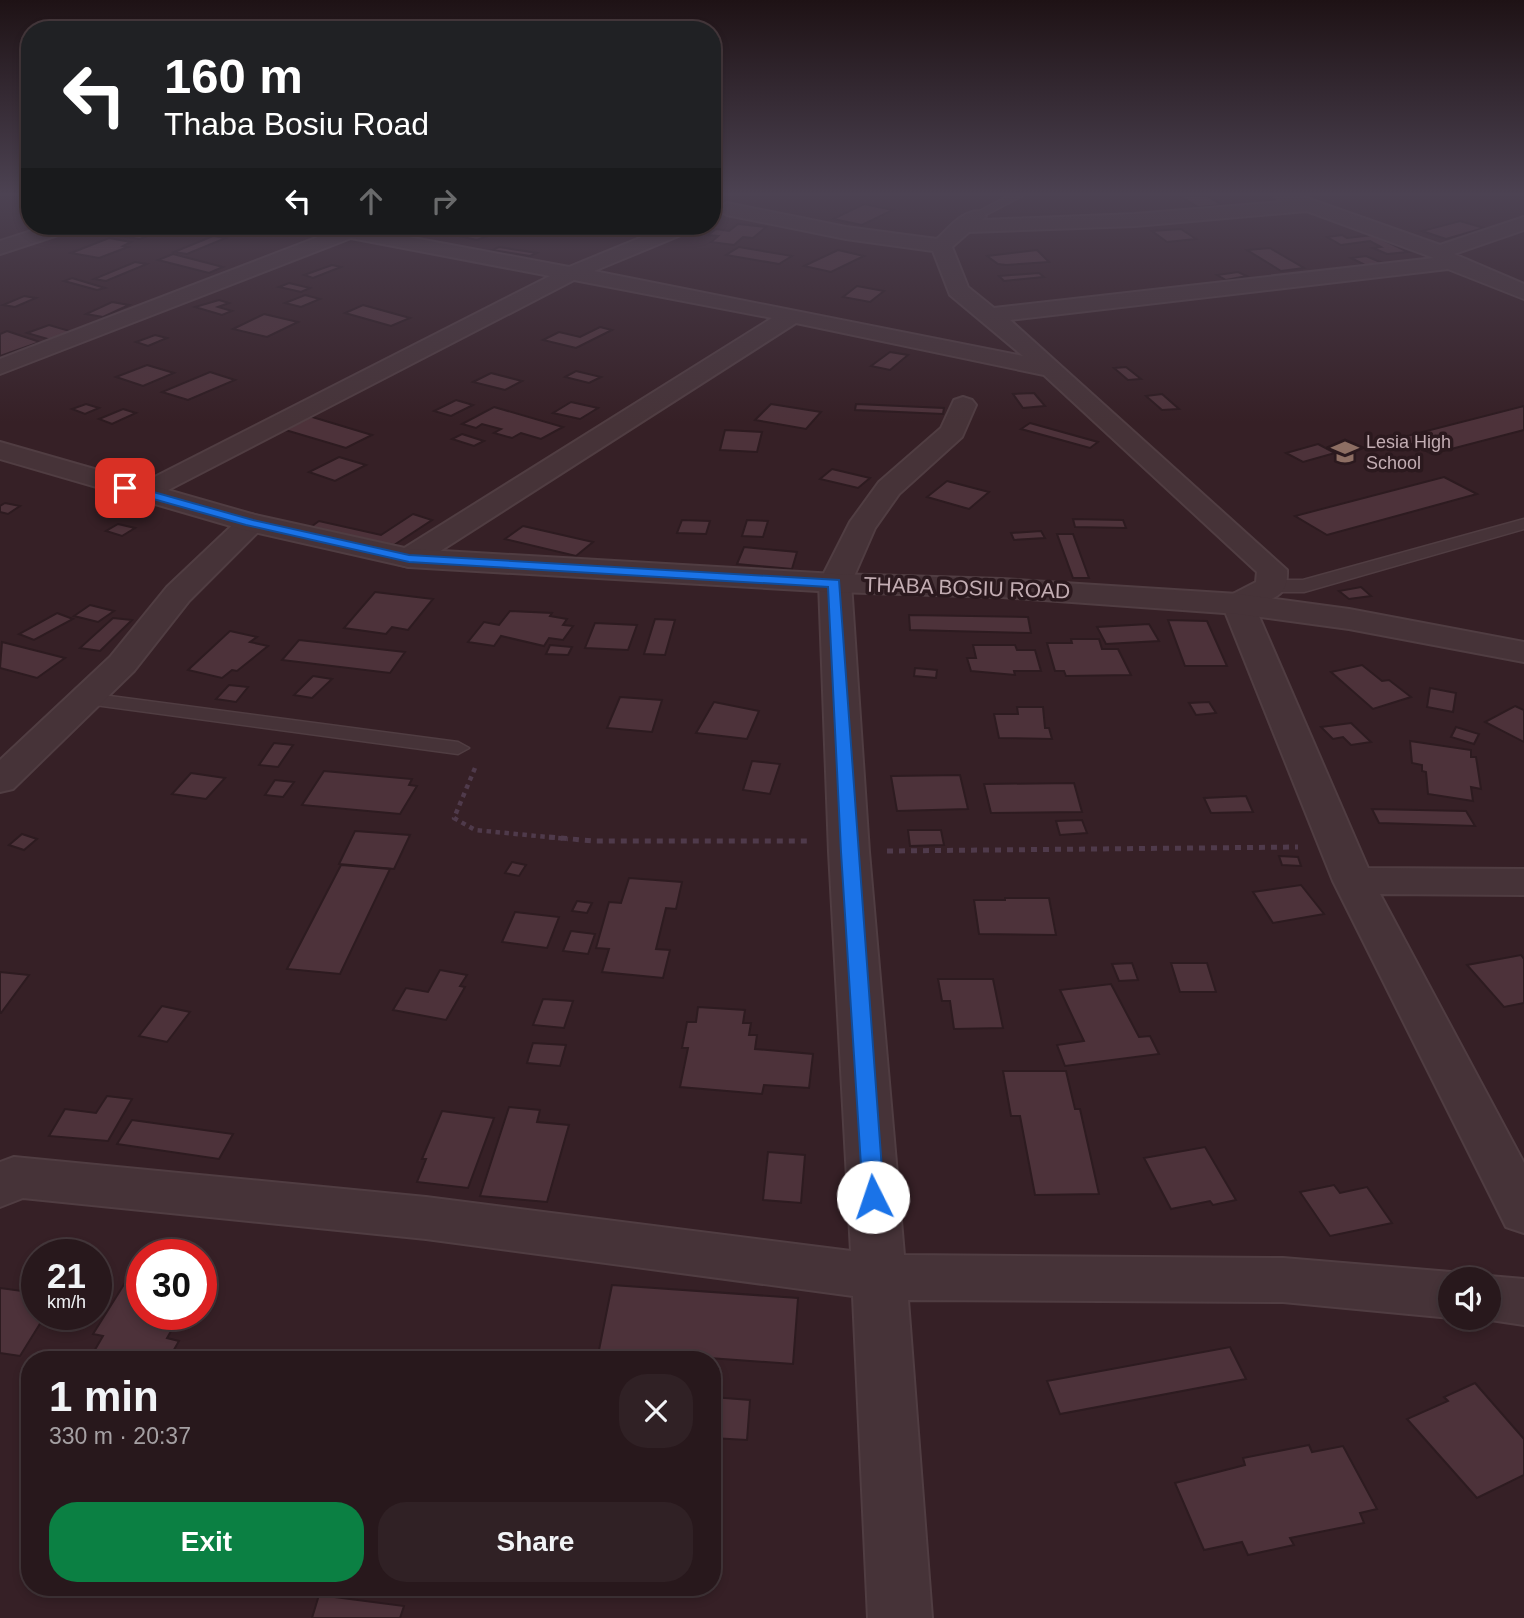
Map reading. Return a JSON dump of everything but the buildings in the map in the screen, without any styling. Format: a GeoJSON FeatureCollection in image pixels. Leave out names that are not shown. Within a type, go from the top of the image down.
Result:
{"type":"FeatureCollection","features":[{"type":"Feature","properties":{"kind":"street"},"geometry":{"type":"LineString","coordinates":[[0,367],[248,272]]}},
{"type":"Feature","properties":{"kind":"street"},"geometry":{"type":"LineString","coordinates":[[565,272],[1051,369]]}},
{"type":"Feature","properties":{"kind":"street"},"geometry":{"type":"LineString","coordinates":[[143,494],[576,272]]}},
{"type":"Feature","properties":{"kind":"street"},"geometry":{"type":"LineString","coordinates":[[951,272],[958,290],[1051,369],[1272,570],[1255,595],[1345,864],[1524,1212]]}},
{"type":"Feature","properties":{"kind":"street"},"geometry":{"type":"LineString","coordinates":[[990,315],[1331,272]]}},
{"type":"Feature","properties":{"kind":"street"},"geometry":{"type":"LineString","coordinates":[[1478,272],[1524,292]]}},
{"type":"Feature","properties":{"kind":"street"},"geometry":{"type":"LineString","coordinates":[[409,558],[792,316]]}},
{"type":"Feature","properties":{"kind":"street"},"geometry":{"type":"LineString","coordinates":[[900,1618],[849,846],[835,583],[860,528],[889,488],[953,431],[963,405]]}},
{"type":"Feature","properties":{"kind":"street","name":"THABA BOSIU ROAD"},"geometry":{"type":"LineString","coordinates":[[0,450],[143,494],[251,523],[409,558],[835,583],[1255,595],[1349,619],[1524,652]]}},
{"type":"Feature","properties":{"kind":"street"},"geometry":{"type":"LineString","coordinates":[[0,780],[122,664],[178,594],[251,523]]}},
{"type":"Feature","properties":{"kind":"street"},"geometry":{"type":"LineString","coordinates":[[1345,864],[1524,882]]}},
{"type":"Feature","properties":{"kind":"street"},"geometry":{"type":"LineString","coordinates":[[0,1187],[14,1177],[426,1218],[879,1277],[1283,1280],[1438,1295]]}},
{"type":"Feature","properties":{"kind":"street"},"geometry":{"type":"LineString","coordinates":[[1501,1300],[1524,1302]]}},
{"type":"Feature","properties":{"kind":"lane"},"geometry":{"type":"LineString","coordinates":[[1255,595],[1316,583],[1524,524]]}},
{"type":"Feature","properties":{"kind":"lane"},"geometry":{"type":"LineString","coordinates":[[87,699],[458,748]]}},
{"type":"Feature","properties":{"kind":"path"},"geometry":{"type":"LineString","coordinates":[[458,748],[476,769],[454,818],[475,830],[594,841],[849,846],[1345,864]]}},
{"type":"Feature","properties":{"kind":"place","name":"Lesia High School"},"geometry":{"type":"Point","coordinates":[1345,452]}},
{"type":"Feature","properties":{"kind":"route"},"geometry":{"type":"LineString","coordinates":[[125,488],[251,523],[409,558],[835,583],[849,852],[873,1197]]}}]}
